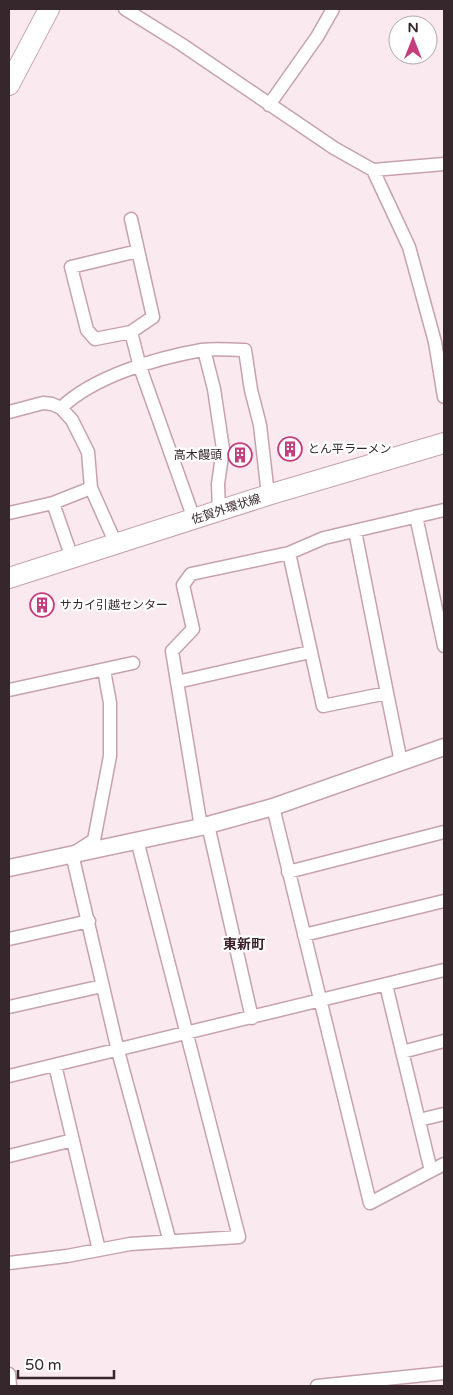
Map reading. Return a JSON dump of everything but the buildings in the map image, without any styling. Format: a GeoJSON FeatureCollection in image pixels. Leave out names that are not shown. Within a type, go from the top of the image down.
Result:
{"type":"FeatureCollection","features":[{"type":"Feature","properties":{"kind":"main road"},"geometry":{"type":"LineString","coordinates":[[9,85],[48,9]]}},
{"type":"Feature","properties":{"kind":"main road","name":"佐賀外環状線"},"geometry":{"type":"LineString","coordinates":[[9,578],[219,511],[444,443]]}},
{"type":"Feature","properties":{"kind":"street"},"geometry":{"type":"LineString","coordinates":[[125,9],[181,44],[334,148],[373,170],[444,164]]}},
{"type":"Feature","properties":{"kind":"street"},"geometry":{"type":"LineString","coordinates":[[269,105],[317,37],[333,9]]}},
{"type":"Feature","properties":{"kind":"street"},"geometry":{"type":"LineString","coordinates":[[373,170],[410,247],[435,342],[444,397]]}},
{"type":"Feature","properties":{"kind":"street"},"geometry":{"type":"LineString","coordinates":[[131,219],[154,317],[131,332],[95,339],[87,330],[71,267],[138,250]]}},
{"type":"Feature","properties":{"kind":"street"},"geometry":{"type":"LineString","coordinates":[[131,332],[140,367],[194,519]]}},
{"type":"Feature","properties":{"kind":"street"},"geometry":{"type":"LineString","coordinates":[[204,350],[214,390],[223,449],[218,484],[219,511]]}},
{"type":"Feature","properties":{"kind":"street"},"geometry":{"type":"LineString","coordinates":[[61,408],[76,394],[96,383],[140,367],[204,350],[245,350],[251,390],[260,425],[268,496]]}},
{"type":"Feature","properties":{"kind":"street"},"geometry":{"type":"LineString","coordinates":[[9,412],[43,403],[52,404],[61,408],[72,420],[88,452],[91,488],[116,544]]}},
{"type":"Feature","properties":{"kind":"street"},"geometry":{"type":"LineString","coordinates":[[9,514],[53,503],[91,488]]}},
{"type":"Feature","properties":{"kind":"street"},"geometry":{"type":"LineString","coordinates":[[53,503],[72,558]]}},
{"type":"Feature","properties":{"kind":"street"},"geometry":{"type":"LineString","coordinates":[[252,1018],[204,826],[177,682],[172,650],[193,629],[183,585],[192,574],[289,554],[324,538],[444,510]]}},
{"type":"Feature","properties":{"kind":"street"},"geometry":{"type":"LineString","coordinates":[[416,516],[444,646]]}},
{"type":"Feature","properties":{"kind":"street"},"geometry":{"type":"LineString","coordinates":[[355,531],[400,762]]}},
{"type":"Feature","properties":{"kind":"street"},"geometry":{"type":"LineString","coordinates":[[289,554],[323,706],[387,693]]}},
{"type":"Feature","properties":{"kind":"street"},"geometry":{"type":"LineString","coordinates":[[177,682],[310,652]]}},
{"type":"Feature","properties":{"kind":"street"},"geometry":{"type":"LineString","coordinates":[[9,690],[133,663]]}},
{"type":"Feature","properties":{"kind":"street"},"geometry":{"type":"LineString","coordinates":[[72,854],[94,840],[110,756],[110,703],[104,670]]}},
{"type":"Feature","properties":{"kind":"street"},"geometry":{"type":"LineString","coordinates":[[9,868],[204,826],[273,807],[444,747]]}},
{"type":"Feature","properties":{"kind":"street"},"geometry":{"type":"LineString","coordinates":[[273,807],[370,1203],[444,1164]]}},
{"type":"Feature","properties":{"kind":"street"},"geometry":{"type":"LineString","coordinates":[[288,872],[444,832]]}},
{"type":"Feature","properties":{"kind":"street"},"geometry":{"type":"LineString","coordinates":[[9,1263],[130,1244],[238,1237],[188,1034],[137,840]]}},
{"type":"Feature","properties":{"kind":"street"},"geometry":{"type":"LineString","coordinates":[[72,854],[118,1050],[170,1242]]}},
{"type":"Feature","properties":{"kind":"street"},"geometry":{"type":"LineString","coordinates":[[304,935],[444,901]]}},
{"type":"Feature","properties":{"kind":"street"},"geometry":{"type":"LineString","coordinates":[[9,939],[89,921]]}},
{"type":"Feature","properties":{"kind":"street"},"geometry":{"type":"LineString","coordinates":[[9,1076],[320,1002],[444,970]]}},
{"type":"Feature","properties":{"kind":"street"},"geometry":{"type":"LineString","coordinates":[[386,985],[431,1170]]}},
{"type":"Feature","properties":{"kind":"street"},"geometry":{"type":"LineString","coordinates":[[9,1007],[102,986]]}},
{"type":"Feature","properties":{"kind":"street"},"geometry":{"type":"LineString","coordinates":[[402,1052],[444,1041]]}},
{"type":"Feature","properties":{"kind":"street"},"geometry":{"type":"LineString","coordinates":[[55,1065],[99,1250]]}},
{"type":"Feature","properties":{"kind":"street"},"geometry":{"type":"LineString","coordinates":[[418,1120],[444,1114]]}},
{"type":"Feature","properties":{"kind":"street"},"geometry":{"type":"LineString","coordinates":[[9,1156],[73,1140]]}},
{"type":"Feature","properties":{"kind":"street"},"geometry":{"type":"LineString","coordinates":[[317,1386],[444,1373]]}},
{"type":"Feature","properties":{"kind":"street"},"geometry":{"type":"LineString","coordinates":[[9,1374],[10,1386]]}},
{"type":"Feature","properties":{"kind":"place","name":"とん平ラーメン"},"geometry":{"type":"Point","coordinates":[290,449]}},
{"type":"Feature","properties":{"kind":"place","name":"高木饅頭"},"geometry":{"type":"Point","coordinates":[240,455]}},
{"type":"Feature","properties":{"kind":"place","name":"サカイ引越センター"},"geometry":{"type":"Point","coordinates":[42,605]}},
{"type":"Feature","properties":{"kind":"district","name":"東新町"},"geometry":{"type":"Point","coordinates":[244,944]}}]}
